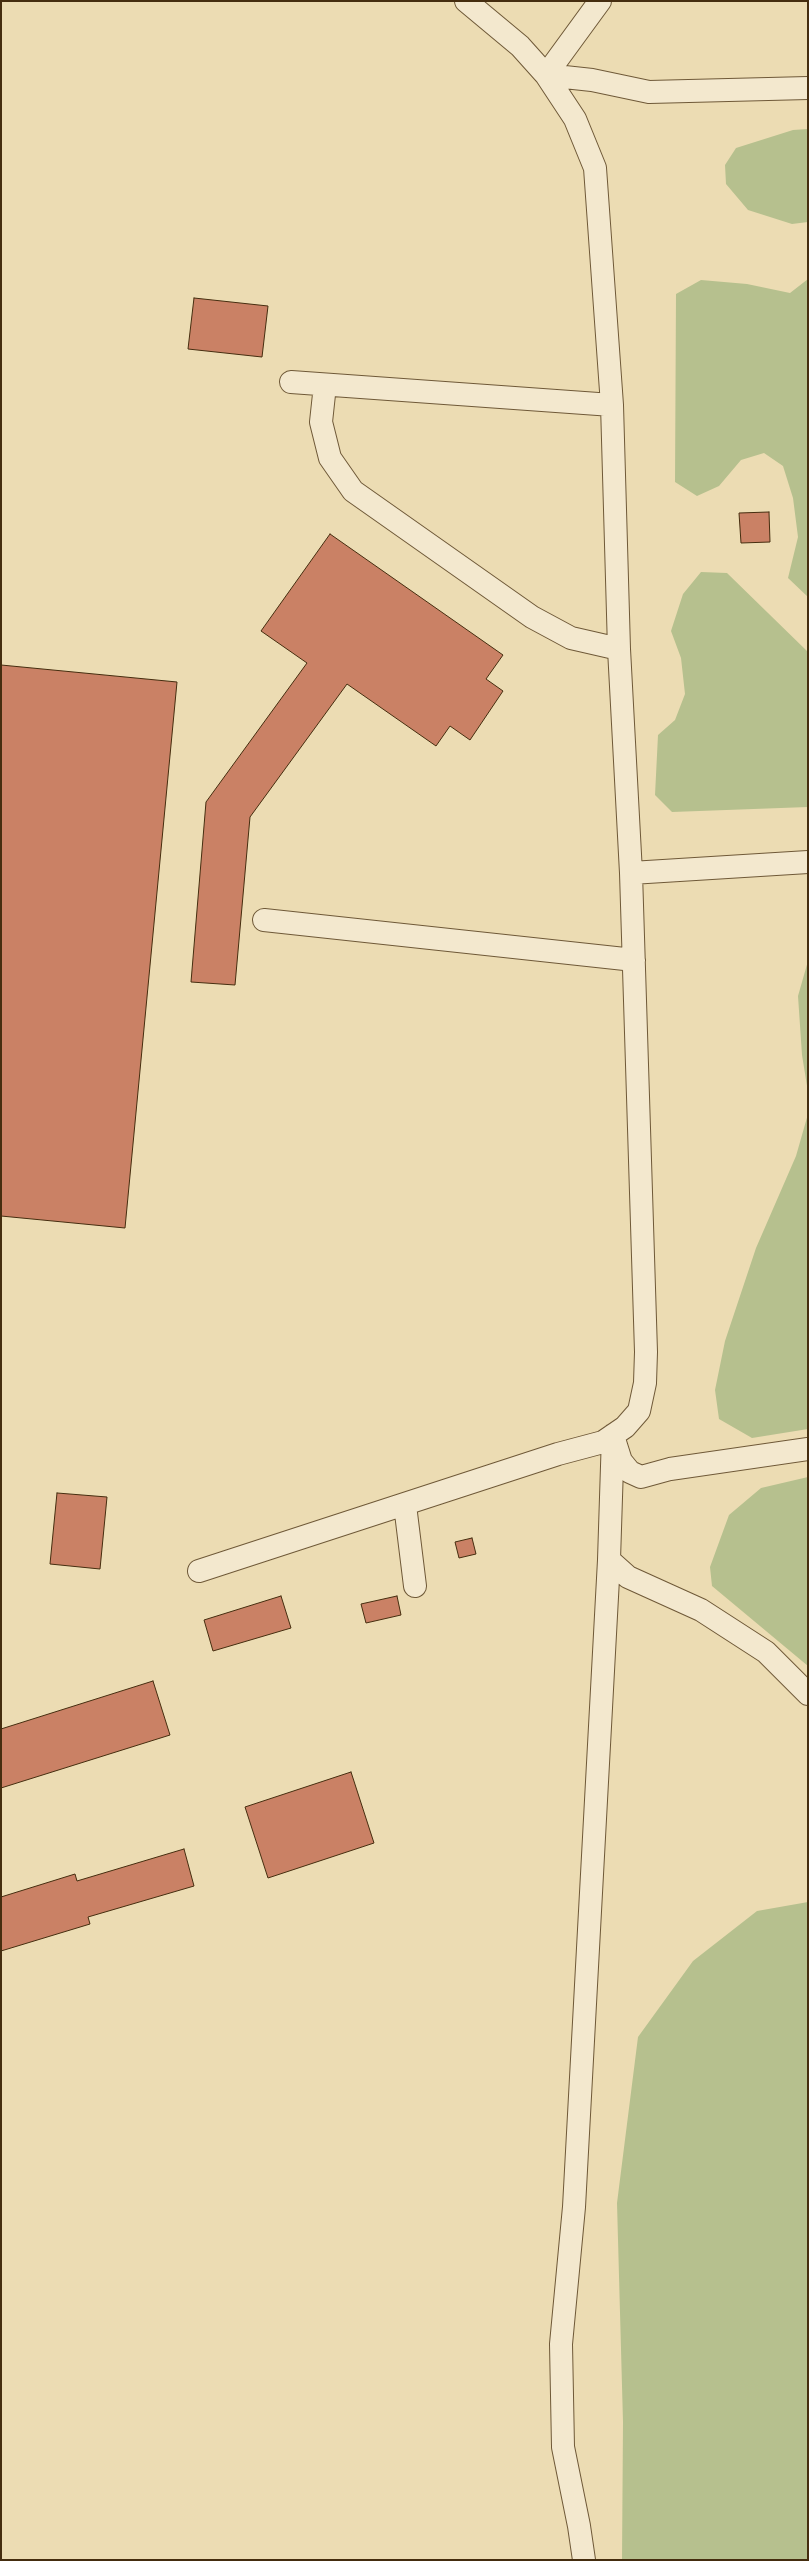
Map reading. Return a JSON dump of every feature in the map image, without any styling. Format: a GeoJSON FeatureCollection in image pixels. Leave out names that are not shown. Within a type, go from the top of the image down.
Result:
{"type":"FeatureCollection","features":[{"type":"Feature","properties":{"kind":"street"},"geometry":{"type":"LineString","coordinates":[[199,1571],[558,1454],[602,1442],[626,1427],[640,1411],[645,1383],[646,1345],[634,960],[619,649],[612,405],[595,168],[574,119],[546,75],[520,46],[466,1]]}},
{"type":"Feature","properties":{"kind":"street"},"geometry":{"type":"LineString","coordinates":[[546,75],[600,1]]}},
{"type":"Feature","properties":{"kind":"street"},"geometry":{"type":"LineString","coordinates":[[546,75],[592,80],[649,92],[808,88]]}},
{"type":"Feature","properties":{"kind":"street"},"geometry":{"type":"LineString","coordinates":[[291,382],[612,405]]}},
{"type":"Feature","properties":{"kind":"street"},"geometry":{"type":"LineString","coordinates":[[325,385],[321,422],[330,458],[353,490],[532,617],[571,638],[619,649]]}},
{"type":"Feature","properties":{"kind":"street"},"geometry":{"type":"LineString","coordinates":[[631,873],[808,862]]}},
{"type":"Feature","properties":{"kind":"street"},"geometry":{"type":"LineString","coordinates":[[264,920],[634,960]]}},
{"type":"Feature","properties":{"kind":"street"},"geometry":{"type":"LineString","coordinates":[[613,1435],[621,1461],[630,1472],[642,1477],[670,1469],[808,1449]]}},
{"type":"Feature","properties":{"kind":"street"},"geometry":{"type":"LineString","coordinates":[[584,2560],[579,2526],[563,2447],[561,2344],[574,2200],[609,1560],[613,1435]]}},
{"type":"Feature","properties":{"kind":"street"},"geometry":{"type":"LineString","coordinates":[[405,1505],[415,1586]]}},
{"type":"Feature","properties":{"kind":"street"},"geometry":{"type":"LineString","coordinates":[[609,1560],[628,1577],[701,1610],[766,1652],[808,1694]]}},
{"type":"Feature","properties":{"kind":"green space"},"geometry":{"type":"Polygon","coordinates":[[[808,129],[808,222],[792,224],[748,210],[726,184],[725,165],[736,148],[793,130],[808,129]]]}},
{"type":"Feature","properties":{"kind":"green space"},"geometry":{"type":"Polygon","coordinates":[[[808,279],[808,597],[788,578],[798,537],[793,498],[783,466],[764,453],[741,460],[719,486],[697,496],[675,482],[676,294],[701,280],[747,284],[790,293],[808,279]]]}},
{"type":"Feature","properties":{"kind":"green space"},"geometry":{"type":"Polygon","coordinates":[[[701,572],[727,573],[808,652],[808,807],[672,812],[655,795],[658,735],[675,720],[685,694],[681,658],[671,631],[683,594],[701,572]]]}},
{"type":"Feature","properties":{"kind":"green space"},"geometry":{"type":"Polygon","coordinates":[[[808,961],[808,1092],[802,1055],[798,996],[808,961]]]}},
{"type":"Feature","properties":{"kind":"green space"},"geometry":{"type":"Polygon","coordinates":[[[808,1114],[808,1429],[752,1438],[719,1419],[715,1390],[725,1341],[756,1248],[796,1156],[808,1114]]]}},
{"type":"Feature","properties":{"kind":"green space"},"geometry":{"type":"Polygon","coordinates":[[[808,1477],[808,1666],[712,1586],[710,1567],[729,1515],[761,1488],[808,1477]]]}},
{"type":"Feature","properties":{"kind":"green space"},"geometry":{"type":"Polygon","coordinates":[[[808,1902],[808,2560],[622,2560],[623,2422],[617,2203],[638,2037],[693,1961],[757,1911],[808,1902]]]}},
{"type":"Feature","properties":{"kind":"building"},"geometry":{"type":"Polygon","coordinates":[[[194,298],[268,306],[262,357],[188,349],[194,298]]]}},
{"type":"Feature","properties":{"kind":"building"},"geometry":{"type":"Polygon","coordinates":[[[769,512],[770,542],[741,543],[739,513],[769,512]]]}},
{"type":"Feature","properties":{"kind":"building"},"geometry":{"type":"Polygon","coordinates":[[[330,534],[503,655],[486,679],[503,691],[470,740],[450,726],[436,746],[347,684],[250,817],[235,985],[191,982],[206,802],[307,663],[261,631],[330,534]]]}},
{"type":"Feature","properties":{"kind":"building"},"geometry":{"type":"Polygon","coordinates":[[[1,665],[177,682],[125,1228],[1,1216],[1,665]]]}},
{"type":"Feature","properties":{"kind":"building"},"geometry":{"type":"Polygon","coordinates":[[[57,1493],[107,1497],[100,1569],[50,1564],[57,1493]]]}},
{"type":"Feature","properties":{"kind":"building"},"geometry":{"type":"Polygon","coordinates":[[[472,1538],[476,1554],[459,1558],[455,1542],[472,1538]]]}},
{"type":"Feature","properties":{"kind":"building"},"geometry":{"type":"Polygon","coordinates":[[[281,1596],[291,1628],[213,1651],[204,1620],[281,1596]]]}},
{"type":"Feature","properties":{"kind":"building"},"geometry":{"type":"Polygon","coordinates":[[[397,1596],[401,1615],[366,1623],[361,1604],[397,1596]]]}},
{"type":"Feature","properties":{"kind":"building"},"geometry":{"type":"Polygon","coordinates":[[[153,1681],[170,1735],[1,1788],[1,1729],[153,1681]]]}},
{"type":"Feature","properties":{"kind":"building"},"geometry":{"type":"Polygon","coordinates":[[[351,1772],[374,1843],[268,1878],[245,1807],[351,1772]]]}},
{"type":"Feature","properties":{"kind":"building"},"geometry":{"type":"Polygon","coordinates":[[[184,1849],[194,1886],[88,1917],[90,1924],[1,1951],[1,1897],[75,1874],[77,1881],[184,1849]]]}}]}
